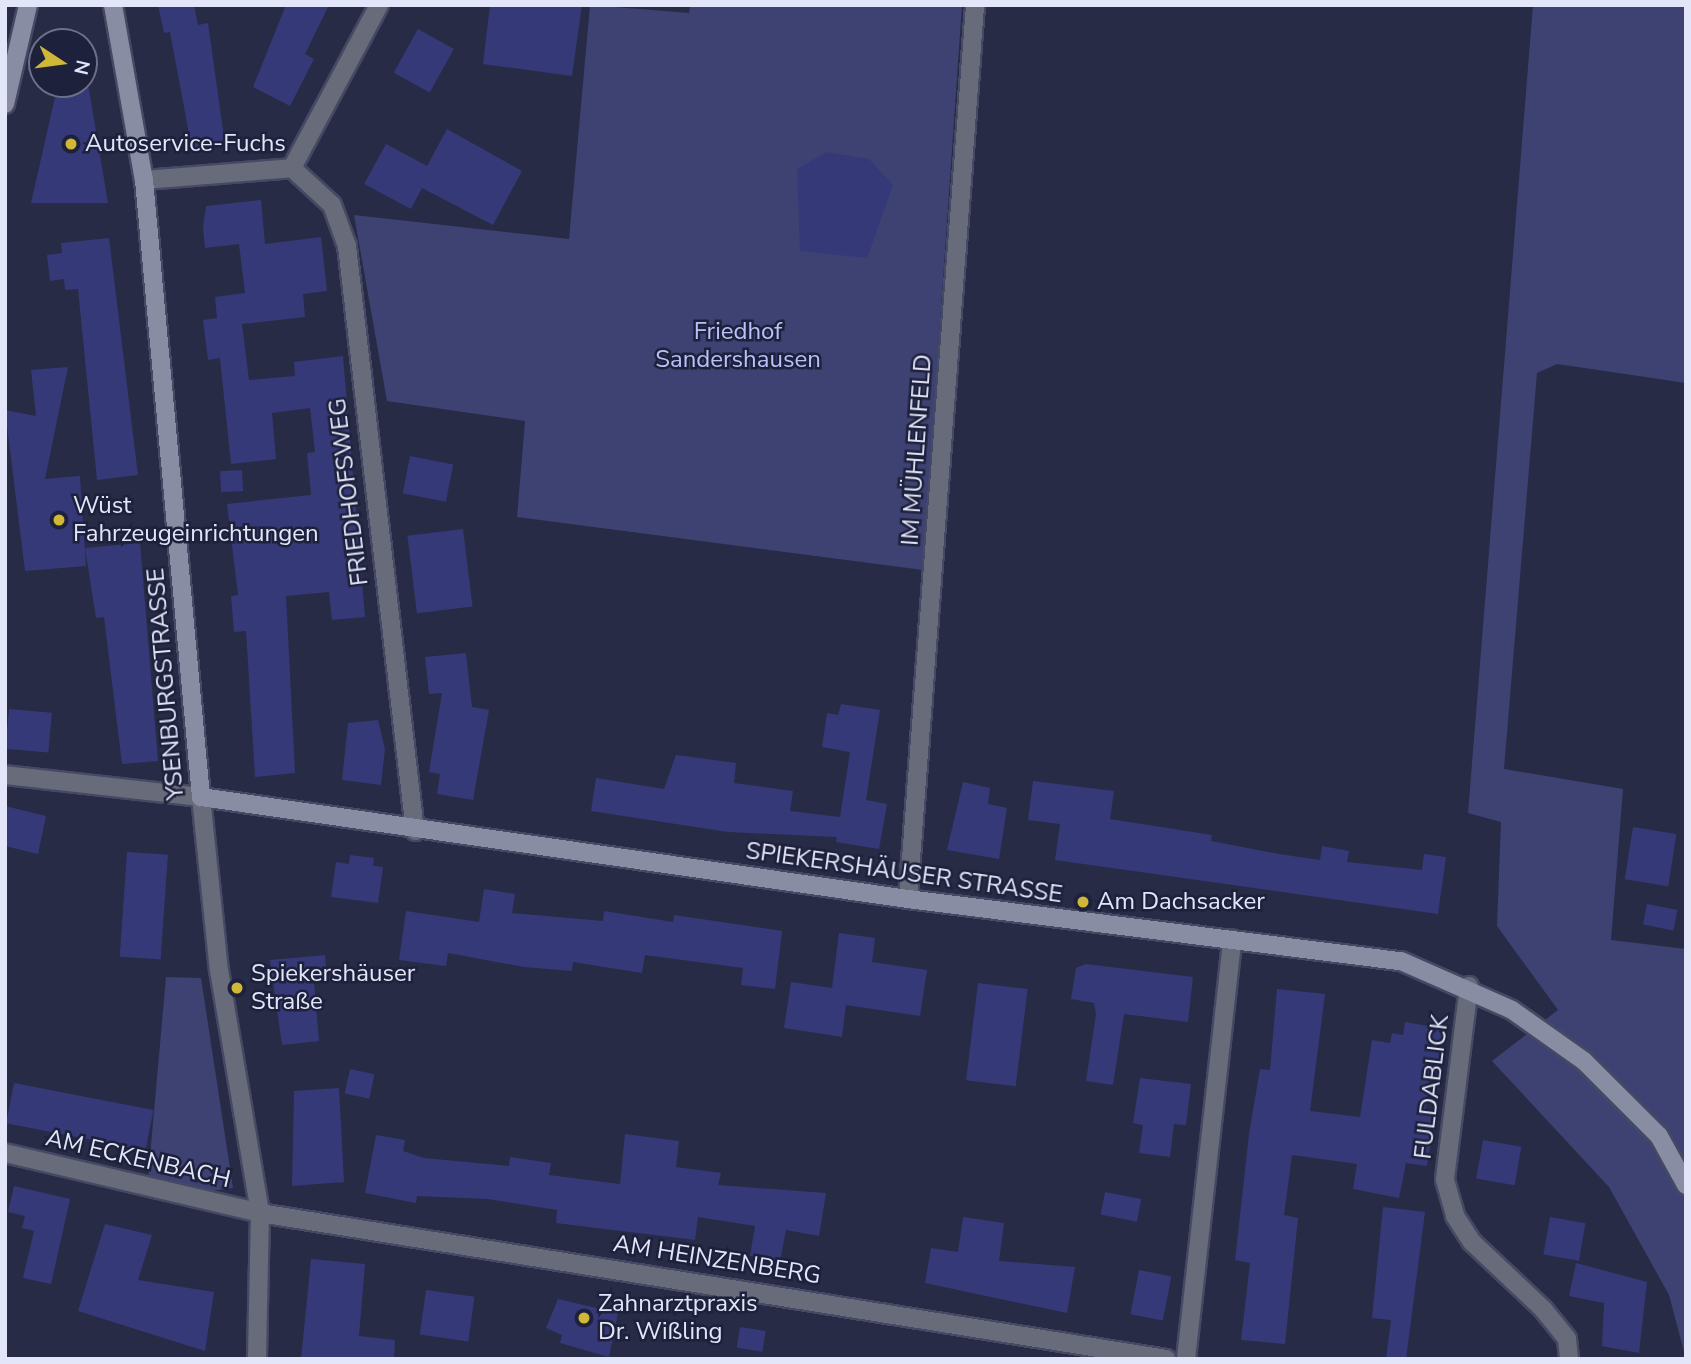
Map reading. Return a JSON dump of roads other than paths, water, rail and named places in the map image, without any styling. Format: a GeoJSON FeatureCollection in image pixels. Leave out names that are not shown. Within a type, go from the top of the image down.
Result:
{"type":"FeatureCollection","features":[{"type":"Feature","properties":{"kind":"street"},"geometry":{"type":"LineString","coordinates":[[5,104],[28,5]]}},
{"type":"Feature","properties":{"kind":"street","name":"YSENBURGSTRASSE"},"geometry":{"type":"LineString","coordinates":[[113,5],[144,180],[219,971],[260,1213],[257,1359]]}},
{"type":"Feature","properties":{"kind":"street"},"geometry":{"type":"LineString","coordinates":[[144,180],[292,168],[379,5]]}},
{"type":"Feature","properties":{"kind":"street","name":"IM MÜHLENFELD"},"geometry":{"type":"LineString","coordinates":[[908,899],[975,5]]}},
{"type":"Feature","properties":{"kind":"street","name":"FRIEDHOFSWEG"},"geometry":{"type":"LineString","coordinates":[[292,168],[332,205],[347,246],[415,831]]}},
{"type":"Feature","properties":{"kind":"street"},"geometry":{"type":"LineString","coordinates":[[5,775],[201,797]]}},
{"type":"Feature","properties":{"kind":"street","name":"SPIEKERSHÄUSER STRASSE"},"geometry":{"type":"LineString","coordinates":[[201,797],[415,831],[908,899],[1401,961],[1469,986],[1584,1061],[1659,1136],[1686,1185]]}},
{"type":"Feature","properties":{"kind":"street"},"geometry":{"type":"LineString","coordinates":[[1186,1359],[1232,940]]}},
{"type":"Feature","properties":{"kind":"street","name":"FULDABLICK"},"geometry":{"type":"LineString","coordinates":[[1469,986],[1445,1180],[1455,1216],[1472,1242],[1567,1339],[1569,1359]]}},
{"type":"Feature","properties":{"kind":"street","name":"AM ECKENBACH"},"geometry":{"type":"LineString","coordinates":[[5,1153],[260,1213]]}},
{"type":"Feature","properties":{"kind":"street","name":"AM HEINZENBERG"},"geometry":{"type":"LineString","coordinates":[[260,1213],[1166,1359]]}},
{"type":"Feature","properties":{"kind":"place","name":"Autoservice-Fuchs"},"geometry":{"type":"Point","coordinates":[71,144]}},
{"type":"Feature","properties":{"kind":"place","name":"Wüst Fahrzeugeinrichtungen"},"geometry":{"type":"Point","coordinates":[59,520]}},
{"type":"Feature","properties":{"kind":"place","name":"Am Dachsacker"},"geometry":{"type":"Point","coordinates":[1083,902]}},
{"type":"Feature","properties":{"kind":"place","name":"Spiekershäuser Straße"},"geometry":{"type":"Point","coordinates":[237,988]}},
{"type":"Feature","properties":{"kind":"place","name":"Zahnarztpraxis Dr. Wißling"},"geometry":{"type":"Point","coordinates":[584,1318]}},
{"type":"Feature","properties":{"kind":"park label","name":"Friedhof Sandershausen"},"geometry":{"type":"Point","coordinates":[738,346]}}]}
